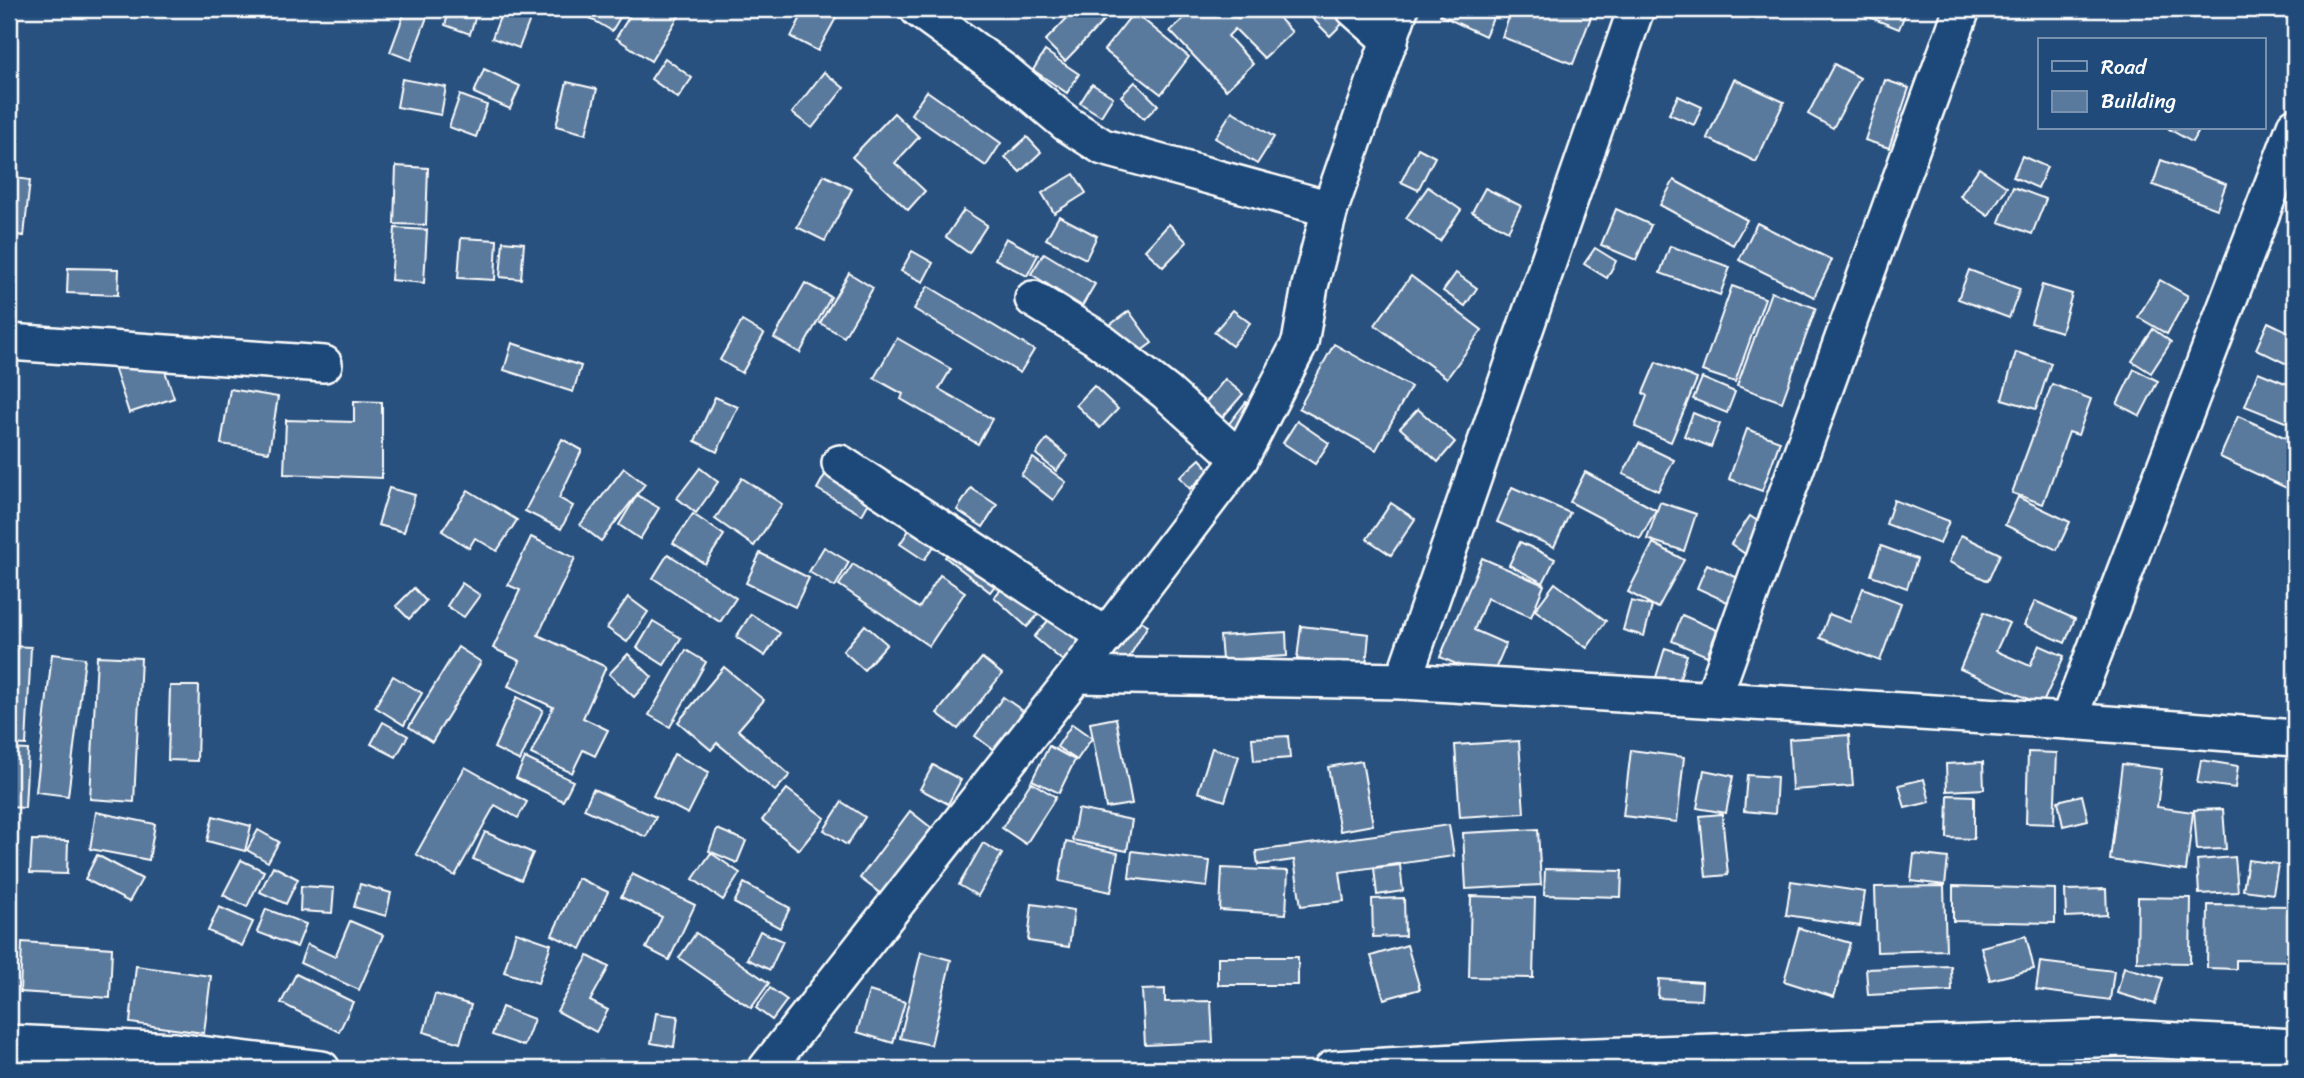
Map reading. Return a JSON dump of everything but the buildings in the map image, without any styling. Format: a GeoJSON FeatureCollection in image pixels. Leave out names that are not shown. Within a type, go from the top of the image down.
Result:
{"type":"FeatureCollection","features":[{"type":"Feature","properties":{"kind":"street"},"geometry":{"type":"LineString","coordinates":[[918,9],[1006,73],[1067,124],[1103,146],[1330,209]]}},
{"type":"Feature","properties":{"kind":"street"},"geometry":{"type":"LineString","coordinates":[[766,1069],[1076,675],[1240,459],[1300,343],[1310,286],[1330,209],[1395,25],[1354,9]]}},
{"type":"Feature","properties":{"kind":"street"},"geometry":{"type":"LineString","coordinates":[[1403,681],[1636,9]]}},
{"type":"Feature","properties":{"kind":"street"},"geometry":{"type":"LineString","coordinates":[[1713,698],[1962,9]]}},
{"type":"Feature","properties":{"kind":"street"},"geometry":{"type":"LineString","coordinates":[[2068,721],[2295,126]]}},
{"type":"Feature","properties":{"kind":"street"},"geometry":{"type":"LineString","coordinates":[[1033,299],[1095,337],[1166,393],[1240,459]]}},
{"type":"Feature","properties":{"kind":"street"},"geometry":{"type":"LineString","coordinates":[[9,342],[324,364]]}},
{"type":"Feature","properties":{"kind":"street"},"geometry":{"type":"LineString","coordinates":[[840,463],[1106,636]]}},
{"type":"Feature","properties":{"kind":"street"},"geometry":{"type":"LineString","coordinates":[[1076,675],[1403,681],[1713,698],[2295,738]]}},
{"type":"Feature","properties":{"kind":"street"},"geometry":{"type":"LineString","coordinates":[[1332,1069],[1511,1059],[2123,1038],[2295,1046]]}},
{"type":"Feature","properties":{"kind":"street"},"geometry":{"type":"LineString","coordinates":[[9,1043],[174,1060],[322,1069]]}}]}
